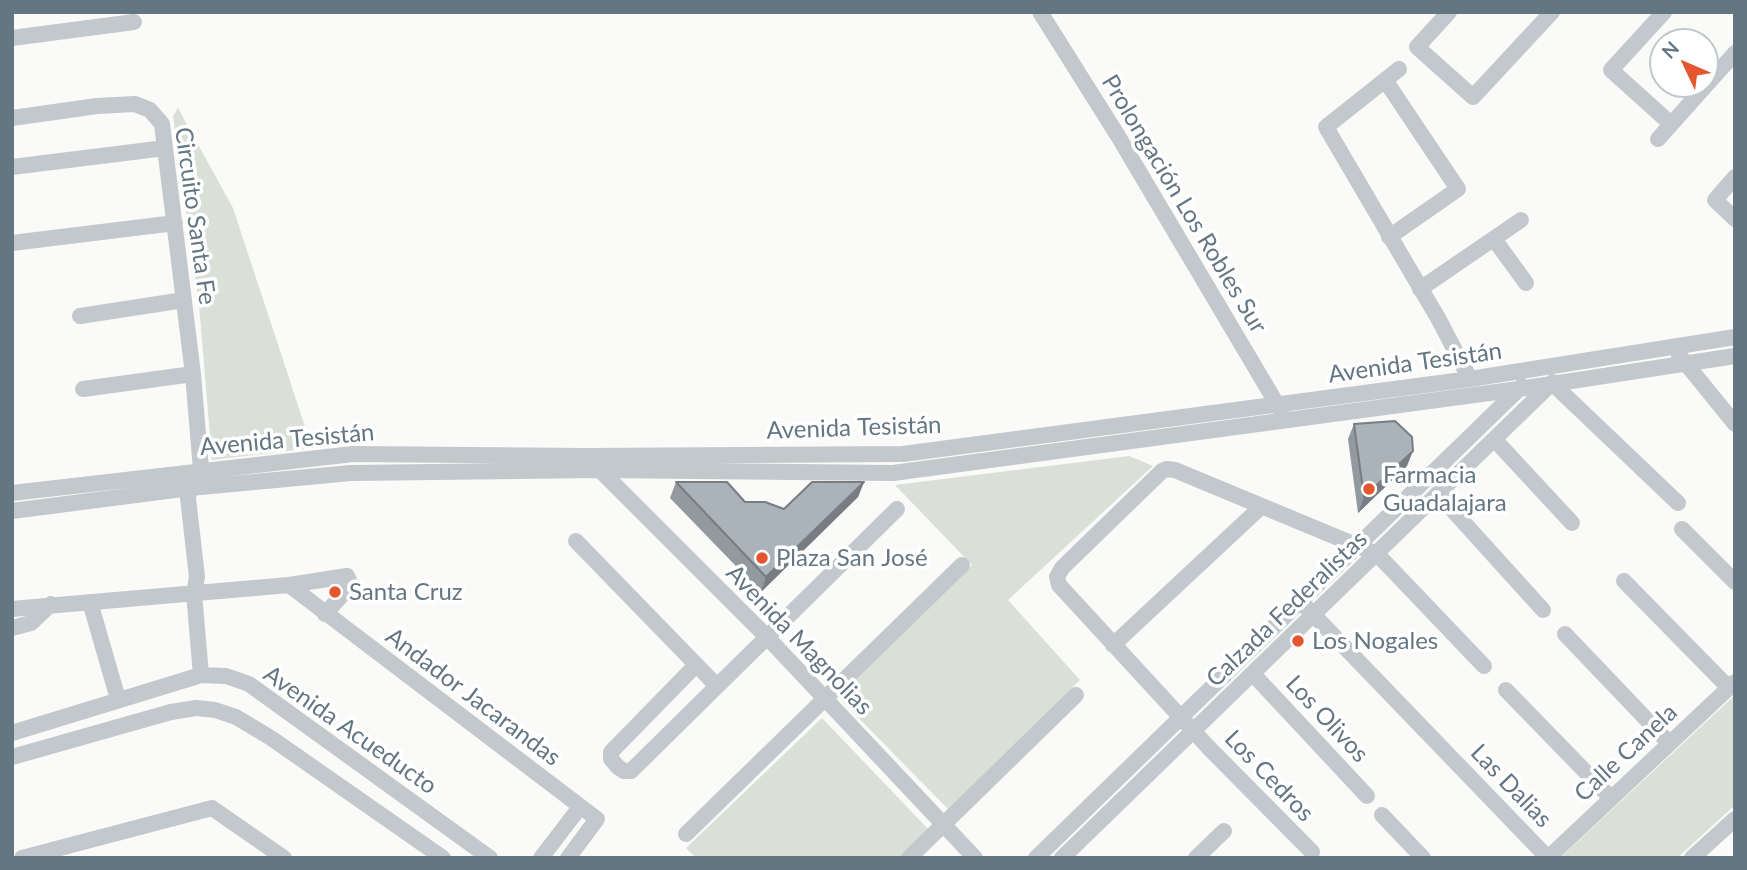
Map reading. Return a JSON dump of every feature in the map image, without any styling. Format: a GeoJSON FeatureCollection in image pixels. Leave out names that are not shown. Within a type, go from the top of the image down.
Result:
{"type":"FeatureCollection","features":[{"type":"Feature","properties":{"kind":"street","name":"Prolongación Los Robles Sur"},"geometry":{"type":"LineString","coordinates":[[1041,12],[1118,136],[1285,420]]}},
{"type":"Feature","properties":{"kind":"street"},"geometry":{"type":"LineString","coordinates":[[1449,12],[1417,47],[1474,97],[1552,12]]}},
{"type":"Feature","properties":{"kind":"street"},"geometry":{"type":"LineString","coordinates":[[1664,12],[1611,70],[1671,124]]}},
{"type":"Feature","properties":{"kind":"street"},"geometry":{"type":"LineString","coordinates":[[12,37],[134,22]]}},
{"type":"Feature","properties":{"kind":"street"},"geometry":{"type":"LineString","coordinates":[[1658,139],[1735,53]]}},
{"type":"Feature","properties":{"kind":"street"},"geometry":{"type":"LineString","coordinates":[[1399,69],[1326,127],[1470,379]]}},
{"type":"Feature","properties":{"kind":"street"},"geometry":{"type":"LineString","coordinates":[[1385,80],[1458,189],[1389,237]]}},
{"type":"Feature","properties":{"kind":"street","name":"Circuito Santa Fe"},"geometry":{"type":"LineString","coordinates":[[12,118],[97,106],[135,104],[150,110],[162,124],[193,374],[201,470]]}},
{"type":"Feature","properties":{"kind":"street"},"geometry":{"type":"LineString","coordinates":[[12,167],[165,148]]}},
{"type":"Feature","properties":{"kind":"street"},"geometry":{"type":"LineString","coordinates":[[1735,177],[1715,200],[1735,219]]}},
{"type":"Feature","properties":{"kind":"street"},"geometry":{"type":"LineString","coordinates":[[1420,289],[1521,220]]}},
{"type":"Feature","properties":{"kind":"street"},"geometry":{"type":"LineString","coordinates":[[12,243],[175,223]]}},
{"type":"Feature","properties":{"kind":"street"},"geometry":{"type":"LineString","coordinates":[[1494,239],[1526,283]]}},
{"type":"Feature","properties":{"kind":"street"},"geometry":{"type":"LineString","coordinates":[[80,316],[184,300]]}},
{"type":"Feature","properties":{"kind":"street","name":"Avenida Tesistán"},"geometry":{"type":"LineString","coordinates":[[12,493],[353,454],[903,454],[1470,379],[1735,337]]}},
{"type":"Feature","properties":{"kind":"street"},"geometry":{"type":"LineString","coordinates":[[1672,346],[1735,424]]}},
{"type":"Feature","properties":{"kind":"street","name":"Avenida Tesistán"},"geometry":{"type":"LineString","coordinates":[[12,511],[190,488],[351,473],[599,470],[893,473],[1519,389],[1735,356]]}},
{"type":"Feature","properties":{"kind":"street","name":"Calzada Federalistas"},"geometry":{"type":"LineString","coordinates":[[1062,858],[1574,362]]}},
{"type":"Feature","properties":{"kind":"street","name":"Calzada Federalistas"},"geometry":{"type":"LineString","coordinates":[[1036,858],[1541,368]]}},
{"type":"Feature","properties":{"kind":"street"},"geometry":{"type":"LineString","coordinates":[[83,389],[193,374]]}},
{"type":"Feature","properties":{"kind":"street"},"geometry":{"type":"LineString","coordinates":[[1552,383],[1678,503]]}},
{"type":"Feature","properties":{"kind":"street"},"geometry":{"type":"LineString","coordinates":[[1043,435],[1046,453]]}},
{"type":"Feature","properties":{"kind":"street"},"geometry":{"type":"LineString","coordinates":[[1494,439],[1572,523]]}},
{"type":"Feature","properties":{"kind":"street","name":"Avenida Magnolias"},"geometry":{"type":"LineString","coordinates":[[587,456],[767,637],[975,858]]}},
{"type":"Feature","properties":{"kind":"street","name":"Los Cedros"},"geometry":{"type":"LineString","coordinates":[[1262,506],[1167,469],[1062,568],[1057,577],[1059,585],[1113,645],[1312,852]]}},
{"type":"Feature","properties":{"kind":"street"},"geometry":{"type":"LineString","coordinates":[[201,470],[190,488],[188,498],[197,577],[194,593],[201,675]]}},
{"type":"Feature","properties":{"kind":"street"},"geometry":{"type":"LineString","coordinates":[[1438,494],[1543,610]]}},
{"type":"Feature","properties":{"kind":"street"},"geometry":{"type":"LineString","coordinates":[[1113,645],[1262,506],[1377,554],[1483,666]]}},
{"type":"Feature","properties":{"kind":"street"},"geometry":{"type":"LineString","coordinates":[[696,665],[611,752],[611,759],[618,767],[631,771],[897,509]]}},
{"type":"Feature","properties":{"kind":"street"},"geometry":{"type":"LineString","coordinates":[[1682,529],[1735,582]]}},
{"type":"Feature","properties":{"kind":"street"},"geometry":{"type":"LineString","coordinates":[[576,541],[717,686]]}},
{"type":"Feature","properties":{"kind":"street"},"geometry":{"type":"LineString","coordinates":[[686,834],[962,565]]}},
{"type":"Feature","properties":{"kind":"street"},"geometry":{"type":"LineString","coordinates":[[12,609],[289,584],[347,576],[351,585],[325,614]]}},
{"type":"Feature","properties":{"kind":"street"},"geometry":{"type":"LineString","coordinates":[[1624,581],[1732,685]]}},
{"type":"Feature","properties":{"kind":"street","name":"Andador Jacarandas"},"geometry":{"type":"LineString","coordinates":[[289,584],[597,819],[568,858]]}},
{"type":"Feature","properties":{"kind":"street","name":"Las Dalias"},"geometry":{"type":"LineString","coordinates":[[1301,601],[1548,858]]}},
{"type":"Feature","properties":{"kind":"street"},"geometry":{"type":"LineString","coordinates":[[90,602],[118,699]]}},
{"type":"Feature","properties":{"kind":"street"},"geometry":{"type":"LineString","coordinates":[[12,628],[30,623],[51,604]]}},
{"type":"Feature","properties":{"kind":"street"},"geometry":{"type":"LineString","coordinates":[[1565,634],[1669,743]]}},
{"type":"Feature","properties":{"kind":"street","name":"Los Olivos"},"geometry":{"type":"LineString","coordinates":[[1253,674],[1367,796]]}},
{"type":"Feature","properties":{"kind":"street","name":"Avenida Acueducto"},"geometry":{"type":"LineString","coordinates":[[12,733],[201,675],[226,676],[248,684],[490,858]]}},
{"type":"Feature","properties":{"kind":"street","name":"Calle Canela"},"geometry":{"type":"LineString","coordinates":[[1548,858],[1732,685]]}},
{"type":"Feature","properties":{"kind":"street"},"geometry":{"type":"LineString","coordinates":[[1506,690],[1611,798]]}},
{"type":"Feature","properties":{"kind":"street"},"geometry":{"type":"LineString","coordinates":[[909,858],[1076,695]]}},
{"type":"Feature","properties":{"kind":"street"},"geometry":{"type":"LineString","coordinates":[[12,757],[171,712],[196,708],[215,710],[236,717],[271,738],[443,858]]}},
{"type":"Feature","properties":{"kind":"street"},"geometry":{"type":"LineString","coordinates":[[541,858],[580,807]]}},
{"type":"Feature","properties":{"kind":"street"},"geometry":{"type":"LineString","coordinates":[[22,858],[212,808],[284,858]]}},
{"type":"Feature","properties":{"kind":"street"},"geometry":{"type":"LineString","coordinates":[[1382,815],[1423,858]]}},
{"type":"Feature","properties":{"kind":"street"},"geometry":{"type":"LineString","coordinates":[[1692,858],[1732,828]]}},
{"type":"Feature","properties":{"kind":"street"},"geometry":{"type":"LineString","coordinates":[[1196,858],[1224,831]]}},
{"type":"Feature","properties":{"kind":"shaded area"},"geometry":{"type":"Polygon","coordinates":[[[178,108],[233,208],[312,448],[212,460],[199,305],[173,116],[178,108]]]}},
{"type":"Feature","properties":{"kind":"shaded area"},"geometry":{"type":"Polygon","coordinates":[[[1129,456],[1153,466],[1008,600],[1080,680],[948,809],[836,695],[972,565],[895,485],[1129,456]]]}},
{"type":"Feature","properties":{"kind":"shaded area"},"geometry":{"type":"Polygon","coordinates":[[[1735,695],[1735,805],[1677,858],[1560,858],[1735,695]]]}},
{"type":"Feature","properties":{"kind":"shaded area"},"geometry":{"type":"Polygon","coordinates":[[[822,718],[929,830],[900,858],[696,858],[686,848],[822,718]]]}},
{"type":"Feature","properties":{"kind":"building","name":"Farmacia Guadalajara"},"geometry":{"type":"Polygon","coordinates":[[[1395,421],[1412,437],[1413,451],[1364,497],[1354,424],[1395,421]]]}},
{"type":"Feature","properties":{"kind":"building","name":"Plaza San José"},"geometry":{"type":"Polygon","coordinates":[[[676,482],[727,482],[745,502],[765,502],[784,509],[812,482],[864,482],[766,577],[676,482]]]}},
{"type":"Feature","properties":{"kind":"place","name":"Farmacia Guadalajara"},"geometry":{"type":"Point","coordinates":[1369,489]}},
{"type":"Feature","properties":{"kind":"place","name":"Plaza San José"},"geometry":{"type":"Point","coordinates":[762,558]}},
{"type":"Feature","properties":{"kind":"place","name":"Santa Cruz"},"geometry":{"type":"Point","coordinates":[335,592]}},
{"type":"Feature","properties":{"kind":"place","name":"Los Nogales"},"geometry":{"type":"Point","coordinates":[1298,641]}}]}
